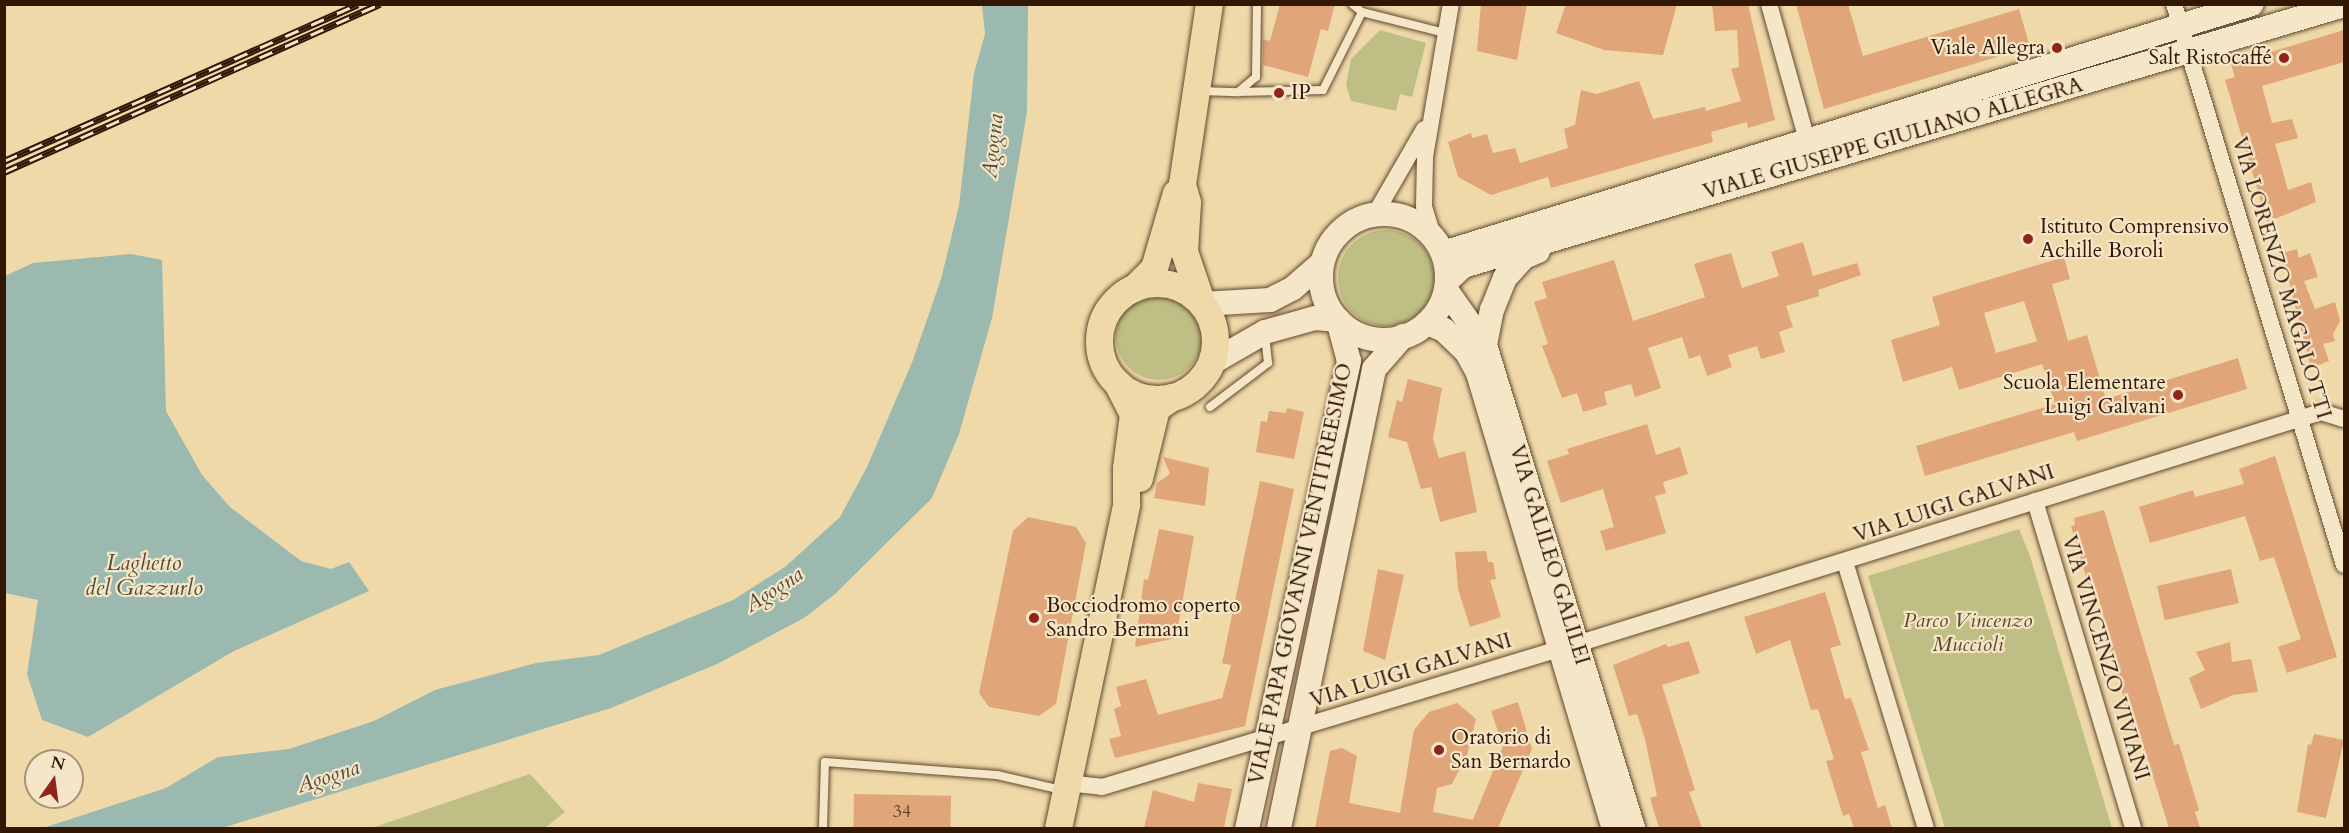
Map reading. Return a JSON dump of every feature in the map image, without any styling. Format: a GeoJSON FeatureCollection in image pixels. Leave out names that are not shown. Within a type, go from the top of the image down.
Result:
{"type":"FeatureCollection","features":[{"type":"Feature","properties":{"kind":"main road"},"geometry":{"type":"LineString","coordinates":[[1126,504],[1142,472],[1156,408],[1191,389],[1211,363],[1214,328],[1202,304],[1184,251],[1186,202],[1182,184],[1209,4]]}},
{"type":"Feature","properties":{"kind":"main road"},"geometry":{"type":"LineString","coordinates":[[1058,828],[1126,504],[1126,468],[1133,414],[1100,350],[1100,331],[1106,313],[1154,268],[1172,199],[1182,184]]}},
{"type":"Feature","properties":{"kind":"main road"},"geometry":{"type":"LineString","coordinates":[[1134,288],[1152,283],[1170,285],[1202,304]]}},
{"type":"Feature","properties":{"kind":"main road"},"geometry":{"type":"LineString","coordinates":[[1117,383],[1133,394],[1152,399],[1172,398]]}},
{"type":"Feature","properties":{"kind":"street"},"geometry":{"type":"LineString","coordinates":[[1438,244],[1401,215],[1375,214],[1343,228],[1330,244],[1322,263],[1321,283],[1326,303],[1338,320],[1354,333],[1374,339],[1403,336],[1427,323],[1447,285],[1438,244],[1424,195],[1429,120],[1450,4]]}},
{"type":"Feature","properties":{"kind":"street"},"geometry":{"type":"LineString","coordinates":[[1769,4],[1813,163]]}},
{"type":"Feature","properties":{"kind":"street","name":"VIALE GIUSEPPE GIULIANO ALLEGRA"},"geometry":{"type":"LineString","coordinates":[[1438,244],[1807,139],[2177,15],[2252,4]]}},
{"type":"Feature","properties":{"kind":"street","name":"VIALE GIUSEPPE GIULIANO ALLEGRA"},"geometry":{"type":"LineString","coordinates":[[1447,285],[1463,266],[2344,5]]}},
{"type":"Feature","properties":{"kind":"street","name":"VIA LORENZO MAGALOTTI"},"geometry":{"type":"LineString","coordinates":[[2177,15],[2344,565]]}},
{"type":"Feature","properties":{"kind":"street"},"geometry":{"type":"LineString","coordinates":[[1375,214],[1429,120]]}},
{"type":"Feature","properties":{"kind":"street"},"geometry":{"type":"LineString","coordinates":[[1485,345],[1492,310],[1505,278],[1524,257],[1559,238]]}},
{"type":"Feature","properties":{"kind":"street"},"geometry":{"type":"LineString","coordinates":[[1202,304],[1270,300],[1292,289],[1322,263]]}},
{"type":"Feature","properties":{"kind":"street","name":"VIA GALILEO GALILEI"},"geometry":{"type":"LineString","coordinates":[[1447,285],[1485,345],[1568,646],[1614,828]]}},
{"type":"Feature","properties":{"kind":"street"},"geometry":{"type":"LineString","coordinates":[[1211,363],[1265,332],[1315,318],[1338,320]]}},
{"type":"Feature","properties":{"kind":"street","name":"VIALE PAPA GIOVANNI VENTITREESIMO"},"geometry":{"type":"LineString","coordinates":[[1247,828],[1349,361],[1338,320]]}},
{"type":"Feature","properties":{"kind":"street","name":"VIA GALILEO GALILEI"},"geometry":{"type":"LineString","coordinates":[[1427,323],[1444,330],[1466,351],[1478,372],[1568,646],[1634,828]]}},
{"type":"Feature","properties":{"kind":"street","name":"VIALE PAPA GIOVANNI VENTITREESIMO"},"geometry":{"type":"LineString","coordinates":[[1279,828],[1374,369],[1403,336]]}},
{"type":"Feature","properties":{"kind":"street","name":"VIA LUIGI GALVANI"},"geometry":{"type":"LineString","coordinates":[[1066,787],[1102,787],[1266,738],[1845,562],[2321,412],[2344,419]]}},
{"type":"Feature","properties":{"kind":"street","name":"VIA VINCENZO VIVIANI"},"geometry":{"type":"LineString","coordinates":[[2035,501],[2133,828]]}},
{"type":"Feature","properties":{"kind":"street"},"geometry":{"type":"LineString","coordinates":[[1845,562],[1926,828]]}},
{"type":"Feature","properties":{"kind":"lane"},"geometry":{"type":"LineString","coordinates":[[1238,92],[1256,77],[1257,4]]}},
{"type":"Feature","properties":{"kind":"lane"},"geometry":{"type":"LineString","coordinates":[[1352,4],[1362,12],[1445,33]]}},
{"type":"Feature","properties":{"kind":"lane"},"geometry":{"type":"LineString","coordinates":[[1196,91],[1323,90],[1362,12]]}},
{"type":"Feature","properties":{"kind":"lane"},"geometry":{"type":"LineString","coordinates":[[1210,407],[1268,363],[1265,332]]}},
{"type":"Feature","properties":{"kind":"lane"},"geometry":{"type":"LineString","coordinates":[[823,828],[825,762],[998,775],[1066,787]]}},
{"type":"Feature","properties":{"kind":"green space"},"geometry":{"type":"Polygon","coordinates":[[[1380,30],[1426,43],[1412,97],[1400,94],[1396,111],[1351,101],[1346,85],[1351,59],[1380,30]]]}},
{"type":"Feature","properties":{"kind":"green space"},"geometry":{"type":"Polygon","coordinates":[[[1386,230],[1404,234],[1420,244],[1430,260],[1434,278],[1430,296],[1420,312],[1404,322],[1386,326],[1368,322],[1352,312],[1342,296],[1338,278],[1342,260],[1352,244],[1368,234],[1386,230]]]}},
{"type":"Feature","properties":{"kind":"green space"},"geometry":{"type":"Polygon","coordinates":[[[1151,294],[1167,294],[1190,306],[1199,320],[1202,337],[1199,354],[1190,368],[1167,380],[1151,380],[1135,373],[1123,361],[1116,345],[1116,329],[1123,313],[1135,301],[1151,294]]]}},
{"type":"Feature","properties":{"kind":"green space","name":"Parco Vincenzo Muccioli"},"geometry":{"type":"Polygon","coordinates":[[[2019,529],[2030,556],[2112,828],[1945,828],[1868,576],[2019,529]]]}},
{"type":"Feature","properties":{"kind":"green space"},"geometry":{"type":"Polygon","coordinates":[[[530,774],[565,812],[545,828],[372,828],[530,774]]]}},
{"type":"Feature","properties":{"kind":"water","name":"Agogna"},"geometry":{"type":"Polygon","coordinates":[[[982,5],[1028,5],[1027,112],[992,318],[959,434],[932,498],[835,594],[804,618],[717,664],[611,708],[222,828],[43,828],[166,788],[218,757],[289,749],[374,721],[435,690],[536,663],[599,655],[733,600],[785,567],[840,517],[867,467],[913,360],[941,279],[959,206],[974,73],[985,34],[982,5]]]}},
{"type":"Feature","properties":{"kind":"water","name":"Laghetto del Gazzurlo"},"geometry":{"type":"Polygon","coordinates":[[[131,254],[162,260],[166,411],[202,475],[230,507],[301,561],[331,569],[349,562],[369,591],[234,651],[88,737],[42,720],[27,674],[38,600],[5,593],[5,276],[33,263],[131,254]]]}},
{"type":"Feature","properties":{"kind":"building"},"geometry":{"type":"Polygon","coordinates":[[[1280,4],[1335,4],[1328,31],[1321,29],[1308,77],[1263,65],[1263,39],[1270,41],[1280,4]]]}},
{"type":"Feature","properties":{"kind":"building"},"geometry":{"type":"Polygon","coordinates":[[[1481,4],[1527,4],[1517,60],[1477,51],[1481,4]]]}},
{"type":"Feature","properties":{"kind":"building"},"geometry":{"type":"Polygon","coordinates":[[[1566,4],[1677,4],[1663,55],[1604,50],[1556,33],[1566,4]]]}},
{"type":"Feature","properties":{"kind":"building"},"geometry":{"type":"Polygon","coordinates":[[[1712,4],[1748,4],[1775,120],[1748,128],[1747,122],[1711,132],[1713,142],[1551,188],[1548,177],[1491,195],[1458,177],[1448,142],[1471,133],[1472,138],[1487,134],[1493,153],[1515,148],[1520,163],[1568,148],[1564,129],[1575,125],[1581,90],[1597,94],[1639,81],[1653,119],[1705,107],[1706,111],[1741,101],[1731,69],[1739,67],[1737,30],[1715,31],[1712,4]]]}},
{"type":"Feature","properties":{"kind":"building"},"geometry":{"type":"Polygon","coordinates":[[[1796,4],[1848,4],[1863,56],[2019,9],[2030,47],[1824,109],[1796,4]]]}},
{"type":"Feature","properties":{"kind":"building"},"geometry":{"type":"Polygon","coordinates":[[[2344,30],[2344,62],[2262,86],[2272,123],[2292,119],[2298,138],[2275,144],[2288,190],[2311,182],[2316,202],[2267,222],[2225,80],[2235,77],[2231,64],[2344,30]]]}},
{"type":"Feature","properties":{"kind":"building"},"geometry":{"type":"Polygon","coordinates":[[[1803,242],[1813,276],[1857,263],[1861,275],[1818,290],[1819,296],[1786,306],[1793,327],[1779,332],[1785,352],[1761,359],[1757,346],[1728,355],[1732,367],[1707,376],[1700,355],[1689,359],[1682,337],[1648,348],[1661,388],[1635,397],[1631,384],[1604,392],[1607,405],[1583,412],[1577,393],[1562,398],[1542,346],[1548,344],[1534,302],[1547,298],[1542,282],[1614,260],[1633,321],[1705,297],[1694,264],[1731,253],[1742,288],[1779,276],[1771,252],[1803,242]]]}},
{"type":"Feature","properties":{"kind":"building"},"geometry":{"type":"Polygon","coordinates":[[[2297,249],[2299,258],[2310,253],[2318,277],[2304,281],[2315,309],[2335,302],[2340,321],[2333,334],[2335,341],[2323,344],[2329,361],[2311,368],[2288,278],[2278,254],[2297,249]]]}},
{"type":"Feature","properties":{"kind":"building"},"geometry":{"type":"Polygon","coordinates":[[[2064,257],[2070,279],[2052,284],[2068,341],[2087,335],[2106,399],[2238,358],[2247,389],[2077,441],[2074,432],[1925,476],[1916,446],[2055,404],[2042,364],[1959,390],[1952,367],[1903,382],[1891,340],[1940,325],[1932,297],[2064,257]],[[2024,301],[1984,313],[1996,353],[2037,341],[2024,301]]]}},
{"type":"Feature","properties":{"kind":"building"},"geometry":{"type":"Polygon","coordinates":[[[1408,379],[1442,388],[1433,439],[1439,458],[1465,451],[1477,512],[1440,522],[1431,487],[1421,489],[1407,442],[1388,437],[1397,400],[1402,402],[1408,379]]]}},
{"type":"Feature","properties":{"kind":"building"},"geometry":{"type":"Polygon","coordinates":[[[1287,408],[1304,412],[1294,459],[1256,452],[1261,421],[1267,422],[1269,411],[1286,413],[1287,408]]]}},
{"type":"Feature","properties":{"kind":"building"},"geometry":{"type":"Polygon","coordinates":[[[1647,424],[1656,455],[1680,447],[1688,474],[1663,482],[1666,493],[1655,496],[1666,533],[1606,551],[1600,531],[1614,527],[1603,489],[1561,503],[1547,461],[1569,454],[1567,449],[1647,424]]]}},
{"type":"Feature","properties":{"kind":"building"},"geometry":{"type":"Polygon","coordinates":[[[2275,456],[2337,657],[2287,673],[2278,647],[2301,639],[2274,557],[2260,561],[2245,516],[2150,543],[2139,507],[2193,490],[2195,497],[2244,484],[2239,469],[2275,456]]]}},
{"type":"Feature","properties":{"kind":"building"},"geometry":{"type":"Polygon","coordinates":[[[1163,457],[1209,468],[1205,506],[1154,498],[1157,483],[1170,474],[1163,457]]]}},
{"type":"Feature","properties":{"kind":"building"},"geometry":{"type":"Polygon","coordinates":[[[1260,481],[1294,489],[1245,726],[1115,758],[1109,739],[1121,736],[1114,709],[1121,706],[1116,687],[1146,679],[1158,715],[1222,698],[1231,665],[1222,663],[1260,481]]]}},
{"type":"Feature","properties":{"kind":"building"},"geometry":{"type":"Polygon","coordinates":[[[2104,510],[2174,745],[2179,744],[2199,810],[2195,812],[2200,828],[2169,828],[2139,731],[2134,733],[2102,623],[2105,622],[2097,592],[2091,594],[2071,526],[2075,525],[2074,518],[2104,510]]]}},
{"type":"Feature","properties":{"kind":"building","name":"Bocciodromo coperto Sandro Bermani"},"geometry":{"type":"Polygon","coordinates":[[[1028,517],[1076,527],[1086,543],[1056,704],[1039,716],[989,707],[979,693],[1013,531],[1028,517]]]}},
{"type":"Feature","properties":{"kind":"building"},"geometry":{"type":"Polygon","coordinates":[[[1159,529],[1194,536],[1176,638],[1135,647],[1144,579],[1148,580],[1159,529]]]}},
{"type":"Feature","properties":{"kind":"building"},"geometry":{"type":"Polygon","coordinates":[[[1486,551],[1488,562],[1493,562],[1496,579],[1490,580],[1501,617],[1470,627],[1458,589],[1455,552],[1486,551]]]}},
{"type":"Feature","properties":{"kind":"building"},"geometry":{"type":"Polygon","coordinates":[[[1378,569],[1404,575],[1385,660],[1363,651],[1378,569]]]}},
{"type":"Feature","properties":{"kind":"building"},"geometry":{"type":"Polygon","coordinates":[[[2231,569],[2239,603],[2165,620],[2157,586],[2231,569]]]}},
{"type":"Feature","properties":{"kind":"building"},"geometry":{"type":"Polygon","coordinates":[[[1825,592],[1841,645],[1830,648],[1845,699],[1851,698],[1869,750],[1861,752],[1878,808],[1885,805],[1892,828],[1854,828],[1849,814],[1843,816],[1826,761],[1834,759],[1818,709],[1811,710],[1790,640],[1756,654],[1744,617],[1825,592]]]}},
{"type":"Feature","properties":{"kind":"building"},"geometry":{"type":"Polygon","coordinates":[[[1689,641],[1700,673],[1662,685],[1695,790],[1689,792],[1702,828],[1659,828],[1650,798],[1657,796],[1645,739],[1637,714],[1629,716],[1613,665],[1666,644],[1668,647],[1689,641]]]}},
{"type":"Feature","properties":{"kind":"building"},"geometry":{"type":"Polygon","coordinates":[[[2230,642],[2232,662],[2251,659],[2258,692],[2233,695],[2201,709],[2189,678],[2205,670],[2196,652],[2230,642]]]}},
{"type":"Feature","properties":{"kind":"building"},"geometry":{"type":"Polygon","coordinates":[[[1518,702],[1532,749],[1498,828],[1315,828],[1330,751],[1342,748],[1357,756],[1349,803],[1400,813],[1414,730],[1429,712],[1457,703],[1476,719],[1467,755],[1452,784],[1437,788],[1433,812],[1473,820],[1503,746],[1491,711],[1518,702]]]}},
{"type":"Feature","properties":{"kind":"building"},"geometry":{"type":"Polygon","coordinates":[[[2314,734],[2344,740],[2326,818],[2297,812],[2308,744],[2311,745],[2314,734]]]}},
{"type":"Feature","properties":{"kind":"building"},"geometry":{"type":"Polygon","coordinates":[[[1198,783],[1232,789],[1224,828],[1144,828],[1153,790],[1194,802],[1198,783]]]}},
{"type":"Feature","properties":{"kind":"building"},"geometry":{"type":"Polygon","coordinates":[[[854,794],[951,796],[950,828],[853,828],[854,794]]]}},
{"type":"Feature","properties":{"kind":"railway"},"geometry":{"type":"LineString","coordinates":[[4,161],[358,4]]}},
{"type":"Feature","properties":{"kind":"railway"},"geometry":{"type":"LineString","coordinates":[[4,172],[380,4]]}},
{"type":"Feature","properties":{"kind":"place","name":"Viale Allegra"},"geometry":{"type":"Point","coordinates":[2057,48]}},
{"type":"Feature","properties":{"kind":"place","name":"Salt Ristocaffé"},"geometry":{"type":"Point","coordinates":[2284,58]}},
{"type":"Feature","properties":{"kind":"place","name":"IP"},"geometry":{"type":"Point","coordinates":[1279,93]}},
{"type":"Feature","properties":{"kind":"place","name":"Istituto Comprensivo Achille Boroli"},"geometry":{"type":"Point","coordinates":[2028,239]}},
{"type":"Feature","properties":{"kind":"place","name":"Scuola Elementare Luigi Galvani"},"geometry":{"type":"Point","coordinates":[2178,395]}},
{"type":"Feature","properties":{"kind":"place","name":"Bocciodromo coperto Sandro Bermani"},"geometry":{"type":"Point","coordinates":[1034,618]}},
{"type":"Feature","properties":{"kind":"place","name":"Oratorio di San Bernardo"},"geometry":{"type":"Point","coordinates":[1439,750]}}]}
